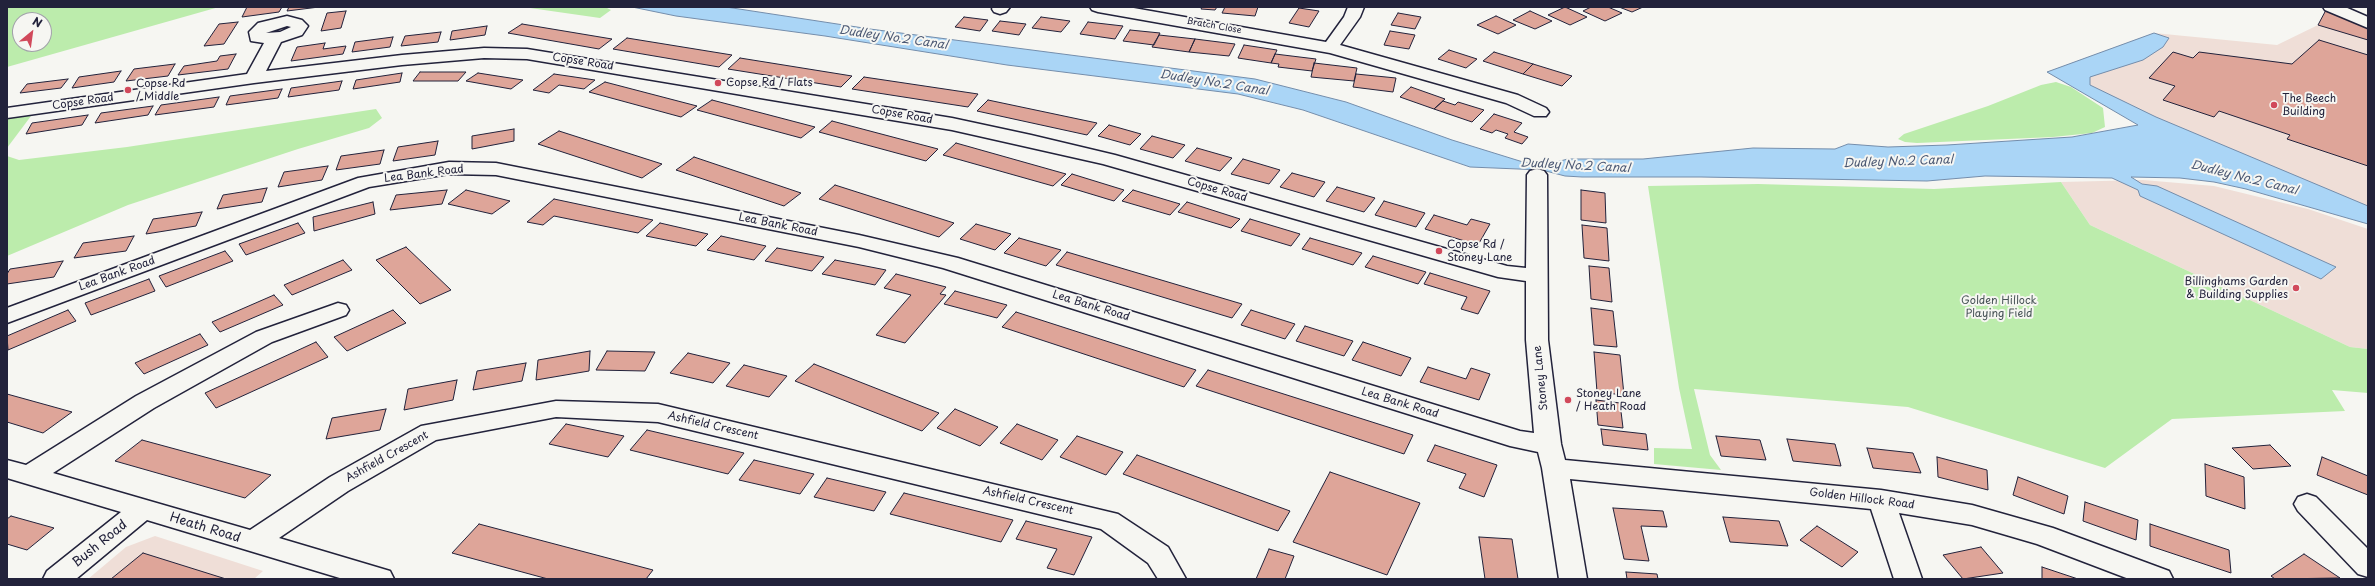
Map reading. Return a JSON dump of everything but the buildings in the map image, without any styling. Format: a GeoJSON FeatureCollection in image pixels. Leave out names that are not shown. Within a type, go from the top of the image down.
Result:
{"type":"FeatureCollection","features":[{"type":"Feature","properties":{"kind":"street","name":"Bratch Close"},"geometry":{"type":"LineString","coordinates":[[1098,7],[1168,18],[1330,48],[1386,62],[1512,99],[1540,112]]}},
{"type":"Feature","properties":{"kind":"street"},"geometry":{"type":"LineString","coordinates":[[1330,48],[1352,17],[1356,7]]}},
{"type":"Feature","properties":{"kind":"street"},"geometry":{"type":"LineString","coordinates":[[2331,7],[2368,23]]}},
{"type":"Feature","properties":{"kind":"street"},"geometry":{"type":"LineString","coordinates":[[254,78],[274,39]]}},
{"type":"Feature","properties":{"kind":"street","name":"Copse Road"},"geometry":{"type":"LineString","coordinates":[[7,113],[254,78],[402,60],[484,53],[559,58],[952,124],[1108,158],[1506,272],[1536,276]]}},
{"type":"Feature","properties":{"kind":"street"},"geometry":{"type":"LineString","coordinates":[[1512,99],[1524,85]]}},
{"type":"Feature","properties":{"kind":"street","name":"Lea Bank Road"},"geometry":{"type":"LineString","coordinates":[[7,316],[365,182],[449,168],[496,169],[859,241],[950,263],[1519,440],[1552,456]]}},
{"type":"Feature","properties":{"kind":"street","name":"Stoney Lane"},"geometry":{"type":"LineString","coordinates":[[1537,175],[1537,340],[1552,456],[1573,579]]}},
{"type":"Feature","properties":{"kind":"street","name":"Heath Road"},"geometry":{"type":"LineString","coordinates":[[18,472],[264,337],[338,310]]}},
{"type":"Feature","properties":{"kind":"street","name":"Ashfield Crescent"},"geometry":{"type":"LineString","coordinates":[[253,542],[339,484],[430,432],[556,410],[658,413],[1109,521],[1158,555],[1172,579]]}},
{"type":"Feature","properties":{"kind":"street","name":"Golden Hillock Road"},"geometry":{"type":"LineString","coordinates":[[1552,456],[1881,500],[1972,516],[2043,536],[2159,579]]}},
{"type":"Feature","properties":{"kind":"street","name":"Heath Road"},"geometry":{"type":"LineString","coordinates":[[18,472],[380,579]]}},
{"type":"Feature","properties":{"kind":"street"},"geometry":{"type":"LineString","coordinates":[[1881,500],[1908,579]]}},
{"type":"Feature","properties":{"kind":"street"},"geometry":{"type":"LineString","coordinates":[[2307,504],[2368,566]]}},
{"type":"Feature","properties":{"kind":"street","name":"Bush Road"},"geometry":{"type":"LineString","coordinates":[[57,579],[143,509]]}},
{"type":"Feature","properties":{"kind":"shaded area"},"geometry":{"type":"Polygon","coordinates":[[[2326,10],[2368,23],[2368,216],[2047,72],[2154,33],[2277,45],[2318,25],[2326,10]]]}},
{"type":"Feature","properties":{"kind":"shaded area","name":"Billinghams Garden & Building Supplies"},"geometry":{"type":"Polygon","coordinates":[[[2143,180],[2214,186],[2308,209],[2368,229],[2368,349],[2350,347],[2090,225],[2061,182],[2143,180]]]}},
{"type":"Feature","properties":{"kind":"shaded area"},"geometry":{"type":"Polygon","coordinates":[[[155,536],[263,571],[254,579],[88,579],[126,547],[155,536]]]}},
{"type":"Feature","properties":{"kind":"green space"},"geometry":{"type":"Polygon","coordinates":[[[7,7],[219,7],[7,67],[7,7]]]}},
{"type":"Feature","properties":{"kind":"green space"},"geometry":{"type":"Polygon","coordinates":[[[523,7],[605,7],[611,10],[600,18],[523,7]]]}},
{"type":"Feature","properties":{"kind":"green space"},"geometry":{"type":"Polygon","coordinates":[[[2056,82],[2071,87],[2103,108],[2105,127],[2092,133],[2053,137],[1917,143],[1905,142],[1898,139],[1904,134],[1988,106],[2041,85],[2056,82]]]}},
{"type":"Feature","properties":{"kind":"green space"},"geometry":{"type":"Polygon","coordinates":[[[376,109],[382,118],[369,128],[298,149],[128,205],[7,256],[7,156],[19,160],[127,147],[376,109]]]}},
{"type":"Feature","properties":{"kind":"green space"},"geometry":{"type":"Polygon","coordinates":[[[34,112],[7,148],[7,117],[34,112]]]}},
{"type":"Feature","properties":{"kind":"green space","name":"Golden Hillock Playing Field"},"geometry":{"type":"Polygon","coordinates":[[[2061,182],[2090,225],[2350,347],[2368,349],[2368,393],[2332,390],[2345,411],[2172,419],[2105,468],[1908,407],[1694,389],[1710,455],[1721,470],[1654,464],[1654,448],[1692,449],[1679,388],[1648,186],[1758,184],[1934,189],[2061,182]]]}},
{"type":"Feature","properties":{"kind":"water","name":"Dudley No.2 Canal"},"geometry":{"type":"Polygon","coordinates":[[[632,7],[726,7],[870,29],[1255,79],[1346,102],[1452,140],[1523,162],[1548,164],[1568,159],[1643,159],[1753,148],[1835,149],[1848,144],[1888,147],[1947,145],[2072,137],[2138,125],[2047,72],[2154,33],[2169,38],[2163,47],[2143,60],[2090,77],[2090,85],[2156,117],[2368,206],[2368,224],[2246,189],[2214,182],[2180,178],[2131,177],[2142,184],[2157,186],[2336,267],[2321,279],[2140,196],[2138,190],[2112,178],[1985,176],[1927,181],[1701,177],[1582,177],[1565,176],[1542,170],[1470,167],[1303,110],[1238,94],[1007,65],[825,36],[676,16],[632,7]]]}},
{"type":"Feature","properties":{"kind":"place","name":"Copse Rd / Flats"},"geometry":{"type":"Point","coordinates":[718,83]}},
{"type":"Feature","properties":{"kind":"place","name":"Copse Rd / Middle"},"geometry":{"type":"Point","coordinates":[128,90]}},
{"type":"Feature","properties":{"kind":"place","name":"The Beech Building"},"geometry":{"type":"Point","coordinates":[2274,105]}},
{"type":"Feature","properties":{"kind":"place","name":"Copse Rd / Stoney Lane"},"geometry":{"type":"Point","coordinates":[1439,251]}},
{"type":"Feature","properties":{"kind":"place","name":"Billinghams Garden & Building Supplies"},"geometry":{"type":"Point","coordinates":[2296,288]}},
{"type":"Feature","properties":{"kind":"place","name":"Stoney Lane / Heath Road"},"geometry":{"type":"Point","coordinates":[1568,400]}}]}
